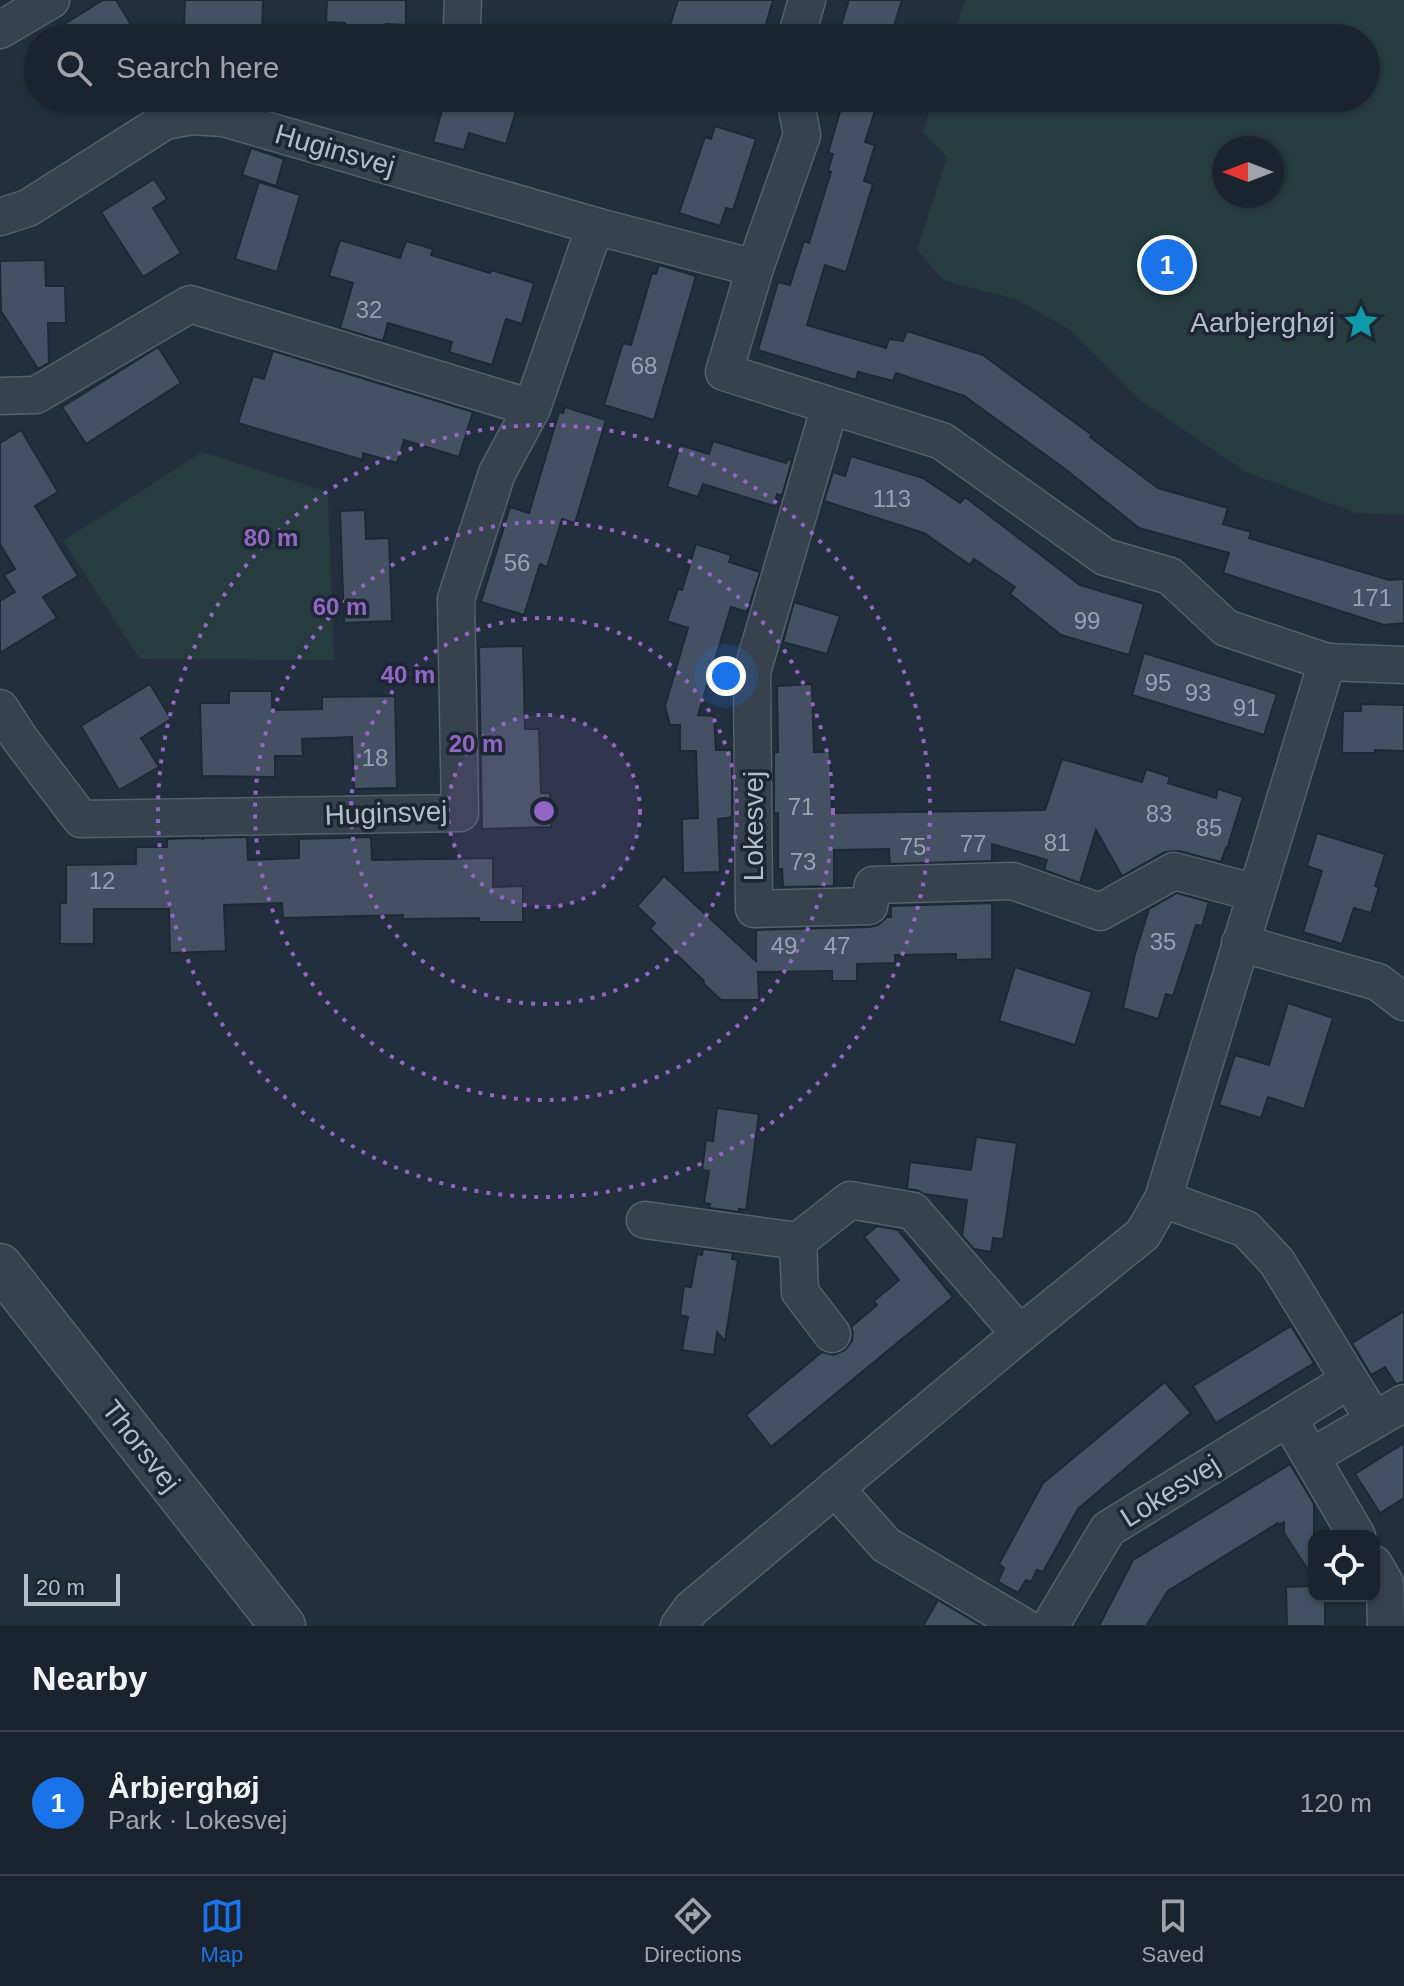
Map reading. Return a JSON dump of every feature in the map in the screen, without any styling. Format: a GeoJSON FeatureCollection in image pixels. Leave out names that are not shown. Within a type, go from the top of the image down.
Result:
{"type":"FeatureCollection","features":[{"type":"Feature","properties":{"kind":"street"},"geometry":{"type":"LineString","coordinates":[[0,30],[51,0]]}},
{"type":"Feature","properties":{"kind":"street"},"geometry":{"type":"LineString","coordinates":[[800,24],[807,0]]}},
{"type":"Feature","properties":{"kind":"street"},"geometry":{"type":"LineString","coordinates":[[798,112],[802,135],[755,268],[724,372],[942,441],[1105,557],[1170,576],[1226,628],[1327,662],[1404,665]]}},
{"type":"Feature","properties":{"kind":"street","name":"Huginsvej"},"geometry":{"type":"LineString","coordinates":[[0,217],[28,208],[165,121],[192,116],[224,118],[595,226],[755,268]]}},
{"type":"Feature","properties":{"kind":"street","name":"Huginsvej"},"geometry":{"type":"LineString","coordinates":[[0,708],[81,819],[460,813],[456,599],[497,473],[532,408],[595,226]]}},
{"type":"Feature","properties":{"kind":"street"},"geometry":{"type":"LineString","coordinates":[[0,396],[36,395],[190,304],[532,408]]}},
{"type":"Feature","properties":{"kind":"street","name":"Lokesvej"},"geometry":{"type":"LineString","coordinates":[[830,406],[752,672],[754,909],[869,906],[873,885],[1013,881],[1100,912],[1174,871],[1256,893]]}},
{"type":"Feature","properties":{"kind":"street"},"geometry":{"type":"LineString","coordinates":[[679,1626],[691,1609],[1143,1234],[1163,1199],[1327,662]]}},
{"type":"Feature","properties":{"kind":"street"},"geometry":{"type":"LineString","coordinates":[[1240,943],[1378,982],[1404,1002]]}},
{"type":"Feature","properties":{"kind":"street"},"geometry":{"type":"LineString","coordinates":[[1163,1199],[1246,1229],[1277,1262],[1348,1381],[1389,1412],[1311,1457]]}},
{"type":"Feature","properties":{"kind":"street"},"geometry":{"type":"LineString","coordinates":[[645,1220],[798,1241],[850,1200],[913,1211],[1020,1334]]}},
{"type":"Feature","properties":{"kind":"street"},"geometry":{"type":"LineString","coordinates":[[798,1241],[800,1292],[832,1334]]}},
{"type":"Feature","properties":{"kind":"street","name":"Thorsvej"},"geometry":{"type":"LineString","coordinates":[[0,1266],[283,1626]]}},
{"type":"Feature","properties":{"kind":"street","name":"Lokesvej"},"geometry":{"type":"LineString","coordinates":[[1050,1626],[1108,1529],[1348,1381]]}},
{"type":"Feature","properties":{"kind":"street"},"geometry":{"type":"LineString","coordinates":[[1288,1418],[1354,1530]]}},
{"type":"Feature","properties":{"kind":"street"},"geometry":{"type":"LineString","coordinates":[[835,1488],[886,1545],[1023,1626]]}},
{"type":"Feature","properties":{"kind":"street"},"geometry":{"type":"LineString","coordinates":[[1380,1574],[1385,1583],[1386,1626]]}},
{"type":"Feature","properties":{"kind":"green space"},"geometry":{"type":"Polygon","coordinates":[[[965,0],[1404,0],[1404,515],[1356,513],[1246,472],[1137,398],[1072,331],[1018,300],[943,280],[917,250],[947,157],[923,132],[929,112],[1380,112],[1380,24],[957,24],[965,0]]]}},
{"type":"Feature","properties":{"kind":"green space"},"geometry":{"type":"Polygon","coordinates":[[[202,452],[328,492],[334,660],[140,659],[63,541],[202,452]]]}},
{"type":"Feature","properties":{"kind":"building"},"geometry":{"type":"Polygon","coordinates":[[[103,0],[116,0],[131,24],[64,24],[103,0]]]}},
{"type":"Feature","properties":{"kind":"building"},"geometry":{"type":"Polygon","coordinates":[[[185,0],[263,0],[262,24],[184,24],[185,0]]]}},
{"type":"Feature","properties":{"kind":"building"},"geometry":{"type":"Polygon","coordinates":[[[327,0],[406,0],[406,24],[326,22],[327,0]]]}},
{"type":"Feature","properties":{"kind":"building"},"geometry":{"type":"Polygon","coordinates":[[[678,0],[773,0],[766,24],[670,24],[678,0]]]}},
{"type":"Feature","properties":{"kind":"building"},"geometry":{"type":"Polygon","coordinates":[[[849,0],[902,0],[894,24],[841,24],[849,0]]]}},
{"type":"Feature","properties":{"kind":"building"},"geometry":{"type":"Polygon","coordinates":[[[442,112],[516,112],[506,144],[469,133],[464,150],[433,142],[442,112]]]}},
{"type":"Feature","properties":{"kind":"building"},"geometry":{"type":"Polygon","coordinates":[[[840,112],[875,112],[865,142],[875,145],[864,181],[873,184],[846,272],[825,265],[807,325],[886,348],[889,339],[903,341],[907,331],[983,355],[1158,488],[1228,508],[1223,524],[1251,532],[1249,538],[1389,580],[1404,579],[1404,623],[1384,625],[1223,573],[1229,553],[1139,528],[1065,469],[964,396],[896,373],[893,381],[858,372],[856,380],[758,350],[778,282],[790,285],[804,241],[809,243],[831,172],[828,171],[833,154],[828,153],[840,112]]]}},
{"type":"Feature","properties":{"kind":"building"},"geometry":{"type":"Polygon","coordinates":[[[715,126],[756,139],[733,210],[726,208],[720,226],[679,213],[705,137],[711,139],[715,126]]]}},
{"type":"Feature","properties":{"kind":"building"},"geometry":{"type":"Polygon","coordinates":[[[251,148],[284,159],[276,186],[242,175],[251,148]]]}},
{"type":"Feature","properties":{"kind":"building"},"geometry":{"type":"Polygon","coordinates":[[[154,179],[167,199],[153,208],[181,253],[143,277],[101,212],[154,179]]]}},
{"type":"Feature","properties":{"kind":"building"},"geometry":{"type":"Polygon","coordinates":[[[259,182],[300,195],[277,272],[235,259],[259,182]]]}},
{"type":"Feature","properties":{"kind":"building"},"geometry":{"type":"Polygon","coordinates":[[[340,240],[400,258],[406,241],[433,249],[431,255],[534,283],[522,324],[506,319],[492,365],[449,352],[452,342],[388,323],[383,341],[340,328],[353,283],[329,276],[340,240]]]}},
{"type":"Feature","properties":{"kind":"building"},"geometry":{"type":"Polygon","coordinates":[[[45,260],[46,286],[65,286],[66,323],[48,323],[49,363],[38,369],[1,311],[0,261],[45,260]]]}},
{"type":"Feature","properties":{"kind":"building"},"geometry":{"type":"Polygon","coordinates":[[[659,265],[696,276],[654,420],[604,405],[623,343],[631,345],[652,273],[656,274],[659,265]]]}},
{"type":"Feature","properties":{"kind":"building"},"geometry":{"type":"Polygon","coordinates":[[[158,347],[181,383],[86,444],[62,407],[158,347]]]}},
{"type":"Feature","properties":{"kind":"building"},"geometry":{"type":"Polygon","coordinates":[[[273,351],[473,412],[459,457],[404,440],[397,463],[363,453],[363,460],[238,423],[253,376],[264,379],[273,351]]]}},
{"type":"Feature","properties":{"kind":"building"},"geometry":{"type":"Polygon","coordinates":[[[565,407],[606,420],[575,523],[562,519],[547,567],[540,564],[524,615],[481,602],[510,507],[529,513],[559,412],[563,413],[565,407]]]}},
{"type":"Feature","properties":{"kind":"building"},"geometry":{"type":"Polygon","coordinates":[[[21,430],[58,492],[35,506],[78,576],[43,597],[57,618],[0,653],[0,601],[15,592],[4,575],[15,569],[0,544],[0,443],[21,430]]]}},
{"type":"Feature","properties":{"kind":"building"},"geometry":{"type":"Polygon","coordinates":[[[713,441],[786,463],[788,459],[792,460],[782,496],[777,494],[774,506],[703,484],[698,497],[667,487],[680,445],[709,454],[713,441]]]}},
{"type":"Feature","properties":{"kind":"building"},"geometry":{"type":"Polygon","coordinates":[[[851,456],[923,478],[960,503],[965,497],[1080,585],[1144,604],[1129,655],[1061,635],[1010,594],[1015,587],[974,559],[970,565],[924,533],[824,501],[833,472],[845,476],[851,456]]]}},
{"type":"Feature","properties":{"kind":"building"},"geometry":{"type":"Polygon","coordinates":[[[365,510],[366,539],[389,538],[392,621],[344,623],[340,511],[365,510]]]}},
{"type":"Feature","properties":{"kind":"building"},"geometry":{"type":"Polygon","coordinates":[[[696,544],[731,555],[729,562],[760,572],[747,612],[731,607],[698,715],[714,716],[716,750],[732,750],[732,817],[718,819],[720,872],[683,873],[682,819],[698,818],[696,751],[680,751],[680,725],[670,725],[665,706],[688,628],[667,621],[678,589],[682,590],[696,544]]]}},
{"type":"Feature","properties":{"kind":"building"},"geometry":{"type":"Polygon","coordinates":[[[794,602],[840,616],[827,654],[783,642],[794,602]]]}},
{"type":"Feature","properties":{"kind":"building"},"geometry":{"type":"Polygon","coordinates":[[[523,646],[525,729],[539,729],[541,793],[550,793],[551,827],[482,829],[479,647],[523,646]]]}},
{"type":"Feature","properties":{"kind":"building"},"geometry":{"type":"Polygon","coordinates":[[[1144,653],[1277,694],[1264,735],[1132,695],[1144,653]]]}},
{"type":"Feature","properties":{"kind":"building"},"geometry":{"type":"Polygon","coordinates":[[[150,684],[171,719],[141,738],[159,767],[119,790],[81,726],[150,684]]]}},
{"type":"Feature","properties":{"kind":"building"},"geometry":{"type":"Polygon","coordinates":[[[812,684],[814,752],[830,752],[832,813],[1045,810],[1062,759],[1142,782],[1146,769],[1170,777],[1168,783],[1216,798],[1218,789],[1243,797],[1227,849],[1221,862],[1179,851],[1165,852],[1122,876],[1096,830],[1080,883],[1044,870],[1047,860],[992,844],[992,861],[890,864],[889,849],[834,850],[834,886],[783,887],[782,869],[778,869],[778,813],[774,813],[774,752],[778,752],[777,686],[812,684]]]}},
{"type":"Feature","properties":{"kind":"building"},"geometry":{"type":"Polygon","coordinates":[[[229,691],[272,691],[272,710],[322,709],[322,697],[395,696],[397,788],[354,789],[352,737],[302,739],[303,756],[275,756],[275,777],[202,776],[200,703],[229,703],[229,691]]]}},
{"type":"Feature","properties":{"kind":"building"},"geometry":{"type":"Polygon","coordinates":[[[1361,704],[1404,705],[1404,751],[1342,753],[1343,711],[1361,711],[1361,704]]]}},
{"type":"Feature","properties":{"kind":"building"},"geometry":{"type":"Polygon","coordinates":[[[1317,833],[1385,854],[1371,913],[1354,908],[1342,944],[1303,932],[1322,871],[1307,866],[1317,833]]]}},
{"type":"Feature","properties":{"kind":"building"},"geometry":{"type":"Polygon","coordinates":[[[247,837],[248,860],[299,858],[299,839],[371,837],[372,860],[493,858],[493,887],[523,886],[523,922],[479,922],[479,918],[403,919],[403,915],[283,918],[282,903],[224,905],[226,951],[170,953],[169,909],[94,909],[94,944],[60,944],[60,903],[66,903],[66,865],[136,864],[136,847],[167,847],[167,839],[247,837]]]}},
{"type":"Feature","properties":{"kind":"building"},"geometry":{"type":"Polygon","coordinates":[[[664,876],[756,961],[756,930],[870,927],[891,917],[891,906],[992,903],[992,959],[956,960],[956,954],[895,955],[895,963],[857,964],[857,981],[832,981],[832,971],[758,972],[759,1000],[721,1000],[650,929],[655,923],[637,906],[664,876]]]}},
{"type":"Feature","properties":{"kind":"building"},"geometry":{"type":"Polygon","coordinates":[[[1177,893],[1209,902],[1202,926],[1196,925],[1173,996],[1166,994],[1158,1019],[1123,1008],[1149,909],[1177,893]]]}},
{"type":"Feature","properties":{"kind":"building"},"geometry":{"type":"Polygon","coordinates":[[[1015,967],[1092,992],[1075,1045],[999,1021],[1015,967]]]}},
{"type":"Feature","properties":{"kind":"building"},"geometry":{"type":"Polygon","coordinates":[[[1288,1003],[1333,1018],[1304,1109],[1268,1097],[1261,1118],[1219,1105],[1235,1055],[1269,1065],[1288,1003]]]}},
{"type":"Feature","properties":{"kind":"building"},"geometry":{"type":"Polygon","coordinates":[[[717,1108],[759,1114],[746,1210],[739,1209],[739,1212],[709,1208],[710,1204],[704,1203],[709,1171],[702,1170],[706,1140],[713,1141],[717,1108]]]}},
{"type":"Feature","properties":{"kind":"building"},"geometry":{"type":"Polygon","coordinates":[[[976,1137],[1017,1143],[1003,1239],[993,1238],[991,1252],[974,1249],[962,1236],[967,1200],[907,1189],[910,1162],[971,1170],[976,1137]]]}},
{"type":"Feature","properties":{"kind":"building"},"geometry":{"type":"Polygon","coordinates":[[[877,1226],[898,1230],[953,1297],[771,1447],[746,1415],[822,1352],[834,1355],[845,1350],[852,1341],[851,1327],[877,1305],[874,1301],[899,1280],[864,1237],[877,1226]]]}},
{"type":"Feature","properties":{"kind":"building"},"geometry":{"type":"Polygon","coordinates":[[[703,1249],[733,1253],[732,1259],[738,1260],[725,1341],[717,1332],[714,1355],[682,1350],[688,1317],[680,1315],[684,1286],[691,1287],[697,1254],[702,1255],[703,1249]]]}},
{"type":"Feature","properties":{"kind":"building"},"geometry":{"type":"Polygon","coordinates":[[[1404,1311],[1404,1382],[1396,1384],[1385,1367],[1371,1375],[1352,1343],[1404,1311]]]}},
{"type":"Feature","properties":{"kind":"building"},"geometry":{"type":"Polygon","coordinates":[[[1291,1326],[1314,1363],[1216,1423],[1193,1386],[1291,1326]]]}},
{"type":"Feature","properties":{"kind":"building"},"geometry":{"type":"Polygon","coordinates":[[[1165,1382],[1191,1413],[1078,1509],[1043,1572],[1037,1570],[1031,1582],[1026,1580],[1018,1593],[998,1582],[1004,1568],[999,1564],[1043,1483],[1165,1382]]]}},
{"type":"Feature","properties":{"kind":"building"},"geometry":{"type":"Polygon","coordinates":[[[1404,1443],[1404,1498],[1380,1513],[1355,1474],[1404,1443]]]}},
{"type":"Feature","properties":{"kind":"building"},"geometry":{"type":"Polygon","coordinates":[[[1290,1464],[1314,1504],[1314,1530],[1308,1530],[1308,1570],[1284,1533],[1284,1522],[1278,1523],[1168,1591],[1146,1626],[1099,1626],[1133,1560],[1290,1464]]]}},
{"type":"Feature","properties":{"kind":"building"},"geometry":{"type":"Polygon","coordinates":[[[1308,1586],[1308,1602],[1325,1602],[1325,1626],[1287,1626],[1286,1587],[1308,1586]]]}},
{"type":"Feature","properties":{"kind":"building"},"geometry":{"type":"Polygon","coordinates":[[[938,1600],[982,1626],[923,1626],[938,1600]]]}},
{"type":"Feature","properties":{"kind":"place","name":"Årbjerghøj"},"geometry":{"type":"Point","coordinates":[1167,265]}},
{"type":"Feature","properties":{"kind":"place","name":"Aarbjerghøj"},"geometry":{"type":"Point","coordinates":[1361,322]}}]}
